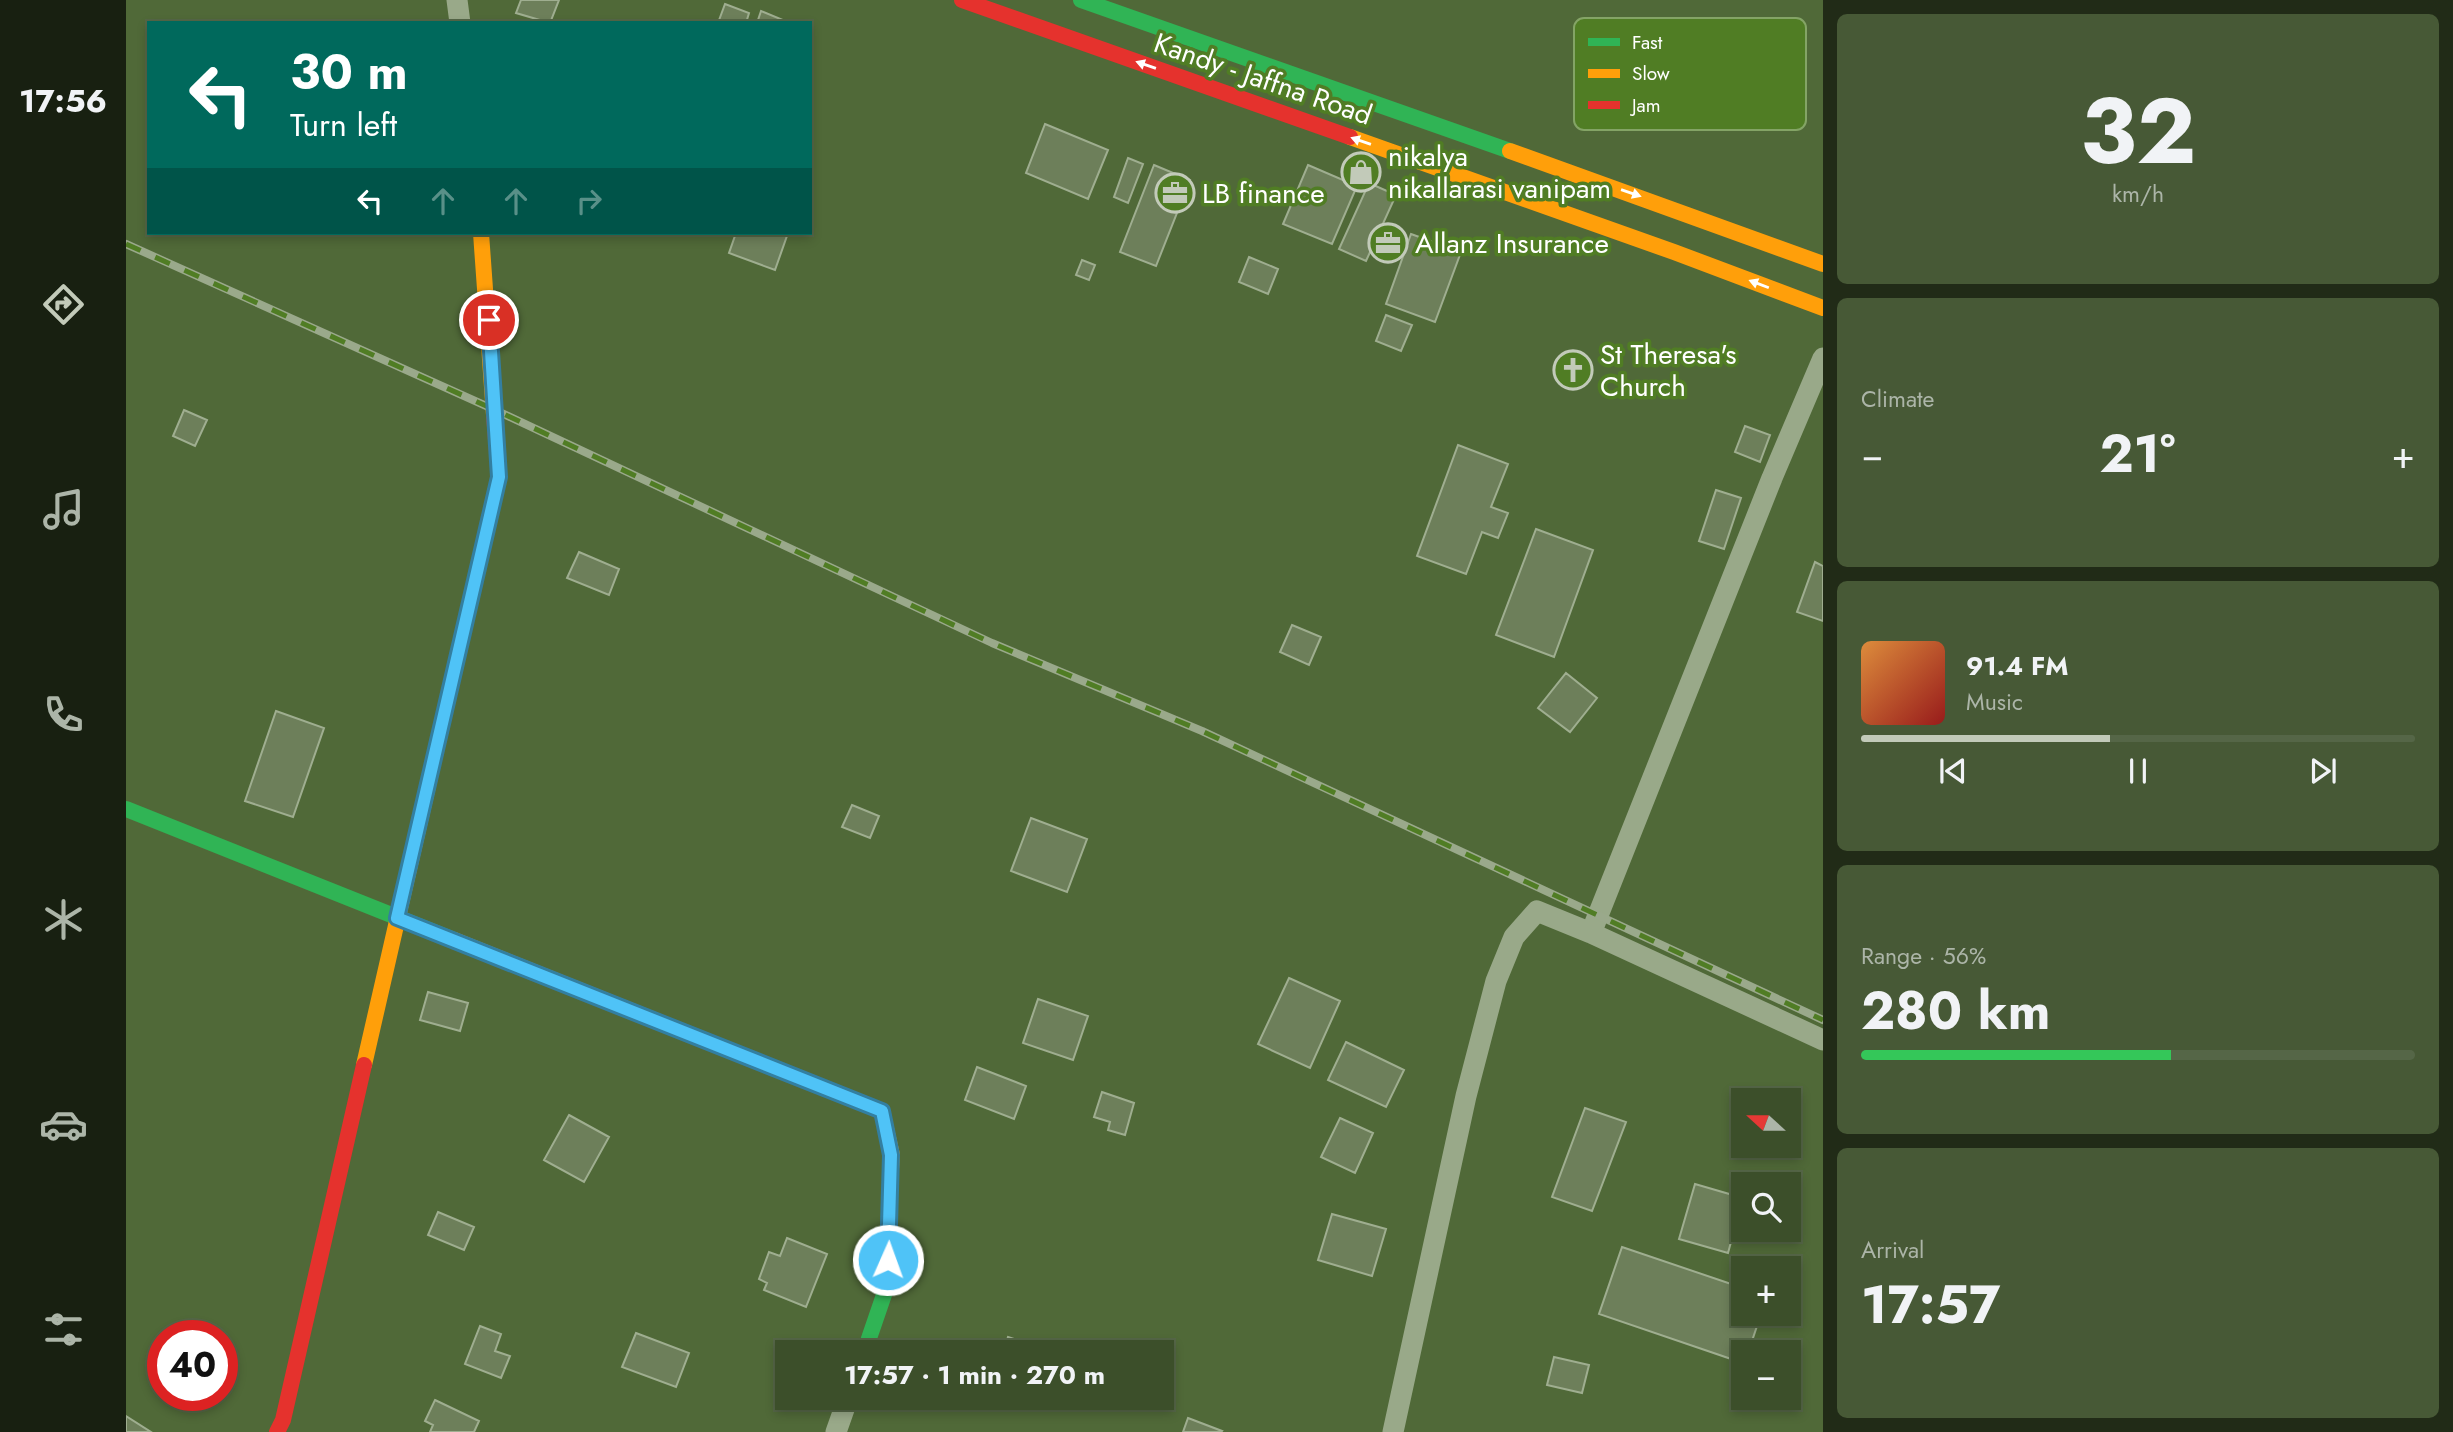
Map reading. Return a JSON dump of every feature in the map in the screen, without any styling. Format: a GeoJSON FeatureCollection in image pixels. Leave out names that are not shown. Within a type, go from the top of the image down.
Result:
{"type":"FeatureCollection","features":[{"type":"Feature","properties":{"kind":"main road","name":"Kandy - Jaffna Road"},"geometry":{"type":"LineString","coordinates":[[962,0],[1674,252],[1823,308]]}},
{"type":"Feature","properties":{"kind":"main road","name":"Kandy - Jaffna Road"},"geometry":{"type":"LineString","coordinates":[[1081,0],[1674,208],[1823,264]]}},
{"type":"Feature","properties":{"kind":"main road"},"geometry":{"type":"LineString","coordinates":[[277,1432],[286,1407],[499,477],[481,235]]}},
{"type":"Feature","properties":{"kind":"main road"},"geometry":{"type":"LineString","coordinates":[[126,809],[882,1111],[891,1155],[887,1286],[868,1340]]}},
{"type":"Feature","properties":{"kind":"street"},"geometry":{"type":"LineString","coordinates":[[457,0],[460,21]]}},
{"type":"Feature","properties":{"kind":"street"},"geometry":{"type":"LineString","coordinates":[[1591,933],[1772,478],[1823,358]]}},
{"type":"Feature","properties":{"kind":"street"},"geometry":{"type":"LineString","coordinates":[[1393,1432],[1466,1096],[1496,981],[1514,937],[1537,911],[1591,933],[1823,1040]]}},
{"type":"Feature","properties":{"kind":"street"},"geometry":{"type":"LineString","coordinates":[[836,1432],[844,1410]]}},
{"type":"Feature","properties":{"kind":"building"},"geometry":{"type":"Polygon","coordinates":[[[521,0],[559,0],[551,21],[516,13],[521,0]]]}},
{"type":"Feature","properties":{"kind":"building"},"geometry":{"type":"Polygon","coordinates":[[[725,4],[749,13],[747,21],[719,21],[725,4]]]}},
{"type":"Feature","properties":{"kind":"building"},"geometry":{"type":"Polygon","coordinates":[[[761,11],[783,20],[783,21],[758,21],[761,11]]]}},
{"type":"Feature","properties":{"kind":"building"},"geometry":{"type":"Polygon","coordinates":[[[1045,124],[1108,150],[1088,199],[1026,173],[1045,124]]]}},
{"type":"Feature","properties":{"kind":"building"},"geometry":{"type":"Polygon","coordinates":[[[1128,158],[1143,164],[1128,203],[1114,197],[1128,158]]]}},
{"type":"Feature","properties":{"kind":"building"},"geometry":{"type":"Polygon","coordinates":[[[1154,165],[1190,180],[1156,266],[1120,252],[1154,165]]]}},
{"type":"Feature","properties":{"kind":"building"},"geometry":{"type":"Polygon","coordinates":[[[1308,165],[1357,186],[1332,244],[1283,224],[1308,165]]]}},
{"type":"Feature","properties":{"kind":"building"},"geometry":{"type":"Polygon","coordinates":[[[1369,183],[1396,195],[1366,261],[1339,249],[1369,183]]]}},
{"type":"Feature","properties":{"kind":"building"},"geometry":{"type":"Polygon","coordinates":[[[1411,234],[1461,252],[1435,322],[1386,304],[1411,234]]]}},
{"type":"Feature","properties":{"kind":"building"},"geometry":{"type":"Polygon","coordinates":[[[735,235],[787,235],[775,270],[729,253],[735,235]]]}},
{"type":"Feature","properties":{"kind":"building"},"geometry":{"type":"Polygon","coordinates":[[[1249,257],[1278,269],[1268,294],[1239,282],[1249,257]]]}},
{"type":"Feature","properties":{"kind":"building"},"geometry":{"type":"Polygon","coordinates":[[[1082,260],[1095,265],[1089,280],[1076,275],[1082,260]]]}},
{"type":"Feature","properties":{"kind":"building"},"geometry":{"type":"Polygon","coordinates":[[[1386,315],[1412,325],[1401,351],[1376,341],[1386,315]]]}},
{"type":"Feature","properties":{"kind":"building"},"geometry":{"type":"Polygon","coordinates":[[[184,410],[207,420],[195,446],[173,436],[184,410]]]}},
{"type":"Feature","properties":{"kind":"building"},"geometry":{"type":"Polygon","coordinates":[[[1745,426],[1770,435],[1760,462],[1735,452],[1745,426]]]}},
{"type":"Feature","properties":{"kind":"building"},"geometry":{"type":"Polygon","coordinates":[[[1458,445],[1508,464],[1491,507],[1508,513],[1498,538],[1482,532],[1466,574],[1417,556],[1458,445]]]}},
{"type":"Feature","properties":{"kind":"building"},"geometry":{"type":"Polygon","coordinates":[[[1716,490],[1741,498],[1724,549],[1699,541],[1716,490]]]}},
{"type":"Feature","properties":{"kind":"building"},"geometry":{"type":"Polygon","coordinates":[[[1536,529],[1593,550],[1554,657],[1496,635],[1536,529]]]}},
{"type":"Feature","properties":{"kind":"building"},"geometry":{"type":"Polygon","coordinates":[[[579,552],[619,569],[609,595],[567,578],[579,552]]]}},
{"type":"Feature","properties":{"kind":"building"},"geometry":{"type":"Polygon","coordinates":[[[1815,562],[1823,566],[1823,621],[1797,612],[1815,562]]]}},
{"type":"Feature","properties":{"kind":"building"},"geometry":{"type":"Polygon","coordinates":[[[1292,625],[1321,637],[1309,665],[1280,652],[1292,625]]]}},
{"type":"Feature","properties":{"kind":"building"},"geometry":{"type":"Polygon","coordinates":[[[1566,673],[1597,698],[1570,732],[1538,708],[1566,673]]]}},
{"type":"Feature","properties":{"kind":"building"},"geometry":{"type":"Polygon","coordinates":[[[276,711],[324,728],[293,817],[245,801],[276,711]]]}},
{"type":"Feature","properties":{"kind":"building"},"geometry":{"type":"Polygon","coordinates":[[[852,805],[879,816],[870,838],[842,827],[852,805]]]}},
{"type":"Feature","properties":{"kind":"building"},"geometry":{"type":"Polygon","coordinates":[[[1031,818],[1087,839],[1067,892],[1011,871],[1031,818]]]}},
{"type":"Feature","properties":{"kind":"building"},"geometry":{"type":"Polygon","coordinates":[[[1289,978],[1340,1001],[1310,1068],[1258,1044],[1289,978]]]}},
{"type":"Feature","properties":{"kind":"building"},"geometry":{"type":"Polygon","coordinates":[[[428,992],[468,1003],[460,1031],[420,1020],[428,992]]]}},
{"type":"Feature","properties":{"kind":"building"},"geometry":{"type":"Polygon","coordinates":[[[1038,999],[1088,1016],[1073,1060],[1023,1043],[1038,999]]]}},
{"type":"Feature","properties":{"kind":"building"},"geometry":{"type":"Polygon","coordinates":[[[1346,1042],[1404,1070],[1386,1107],[1328,1080],[1346,1042]]]}},
{"type":"Feature","properties":{"kind":"building"},"geometry":{"type":"Polygon","coordinates":[[[977,1067],[1026,1086],[1014,1119],[965,1100],[977,1067]]]}},
{"type":"Feature","properties":{"kind":"building"},"geometry":{"type":"Polygon","coordinates":[[[1102,1092],[1134,1103],[1125,1135],[1108,1130],[1110,1122],[1094,1117],[1102,1092]]]}},
{"type":"Feature","properties":{"kind":"building"},"geometry":{"type":"Polygon","coordinates":[[[1585,1108],[1626,1122],[1592,1211],[1552,1197],[1585,1108]]]}},
{"type":"Feature","properties":{"kind":"building"},"geometry":{"type":"Polygon","coordinates":[[[569,1115],[609,1137],[584,1182],[544,1160],[569,1115]]]}},
{"type":"Feature","properties":{"kind":"building"},"geometry":{"type":"Polygon","coordinates":[[[1340,1118],[1373,1133],[1355,1173],[1321,1157],[1340,1118]]]}},
{"type":"Feature","properties":{"kind":"building"},"geometry":{"type":"Polygon","coordinates":[[[1695,1184],[1731,1194],[1731,1242],[1728,1253],[1679,1239],[1695,1184]]]}},
{"type":"Feature","properties":{"kind":"building"},"geometry":{"type":"Polygon","coordinates":[[[438,1212],[474,1227],[464,1250],[428,1235],[438,1212]]]}},
{"type":"Feature","properties":{"kind":"building"},"geometry":{"type":"Polygon","coordinates":[[[1332,1214],[1386,1229],[1372,1276],[1318,1260],[1332,1214]]]}},
{"type":"Feature","properties":{"kind":"building"},"geometry":{"type":"Polygon","coordinates":[[[787,1238],[827,1254],[806,1307],[764,1290],[767,1283],[759,1279],[769,1252],[780,1256],[787,1238]]]}},
{"type":"Feature","properties":{"kind":"building"},"geometry":{"type":"Polygon","coordinates":[[[1622,1247],[1731,1284],[1731,1326],[1757,1326],[1752,1340],[1731,1340],[1731,1359],[1599,1314],[1622,1247]]]}},
{"type":"Feature","properties":{"kind":"building"},"geometry":{"type":"Polygon","coordinates":[[[480,1326],[501,1334],[495,1351],[510,1356],[501,1378],[465,1364],[480,1326]]]}},
{"type":"Feature","properties":{"kind":"building"},"geometry":{"type":"Polygon","coordinates":[[[636,1333],[689,1353],[676,1387],[622,1367],[636,1333]]]}},
{"type":"Feature","properties":{"kind":"building"},"geometry":{"type":"Polygon","coordinates":[[[1554,1357],[1589,1365],[1582,1393],[1547,1385],[1554,1357]]]}},
{"type":"Feature","properties":{"kind":"building"},"geometry":{"type":"Polygon","coordinates":[[[435,1400],[479,1421],[474,1432],[430,1432],[433,1425],[425,1421],[435,1400]]]}},
{"type":"Feature","properties":{"kind":"building"},"geometry":{"type":"Polygon","coordinates":[[[126,1416],[151,1432],[126,1432],[126,1416]]]}},
{"type":"Feature","properties":{"kind":"building"},"geometry":{"type":"Polygon","coordinates":[[[1188,1418],[1222,1431],[1183,1432],[1188,1418]]]}},
{"type":"Feature","properties":{"kind":"railway"},"geometry":{"type":"LineString","coordinates":[[126,244],[493,409],[992,643],[1202,731],[1823,1020]]}},
{"type":"Feature","properties":{"kind":"traffic: fast"},"geometry":{"type":"LineString","coordinates":[[1081,0],[1510,151]]}},
{"type":"Feature","properties":{"kind":"traffic: fast"},"geometry":{"type":"LineString","coordinates":[[126,809],[454,940]]}},
{"type":"Feature","properties":{"kind":"traffic: fast"},"geometry":{"type":"LineString","coordinates":[[868,1340],[887,1286],[891,1169]]}},
{"type":"Feature","properties":{"kind":"traffic: slow"},"geometry":{"type":"LineString","coordinates":[[1350,137],[1823,308]]}},
{"type":"Feature","properties":{"kind":"traffic: slow"},"geometry":{"type":"LineString","coordinates":[[1510,151],[1823,264]]}},
{"type":"Feature","properties":{"kind":"traffic: slow"},"geometry":{"type":"LineString","coordinates":[[481,235],[494,415]]}},
{"type":"Feature","properties":{"kind":"traffic: slow"},"geometry":{"type":"LineString","coordinates":[[364,1065],[428,786]]}},
{"type":"Feature","properties":{"kind":"traffic: slow"},"geometry":{"type":"LineString","coordinates":[[454,940],[882,1111],[892,1155],[891,1169]]}},
{"type":"Feature","properties":{"kind":"traffic: jam"},"geometry":{"type":"LineString","coordinates":[[962,0],[1350,137]]}},
{"type":"Feature","properties":{"kind":"traffic: jam"},"geometry":{"type":"LineString","coordinates":[[428,786],[499,477],[494,415]]}},
{"type":"Feature","properties":{"kind":"traffic: jam"},"geometry":{"type":"LineString","coordinates":[[277,1432],[283,1420],[364,1065]]}},
{"type":"Feature","properties":{"kind":"place","name":"nikalya nikallarasi vanipam"},"geometry":{"type":"Point","coordinates":[1361,172]}},
{"type":"Feature","properties":{"kind":"place","name":"LB finance"},"geometry":{"type":"Point","coordinates":[1175,193]}},
{"type":"Feature","properties":{"kind":"place","name":"Allanz Insurance"},"geometry":{"type":"Point","coordinates":[1388,243]}},
{"type":"Feature","properties":{"kind":"place","name":"St Theresa's Church"},"geometry":{"type":"Point","coordinates":[1573,370]}},
{"type":"Feature","properties":{"kind":"route"},"geometry":{"type":"LineString","coordinates":[[489,320],[499,477],[397,918],[882,1111],[891,1155],[888,1260]]}}]}
